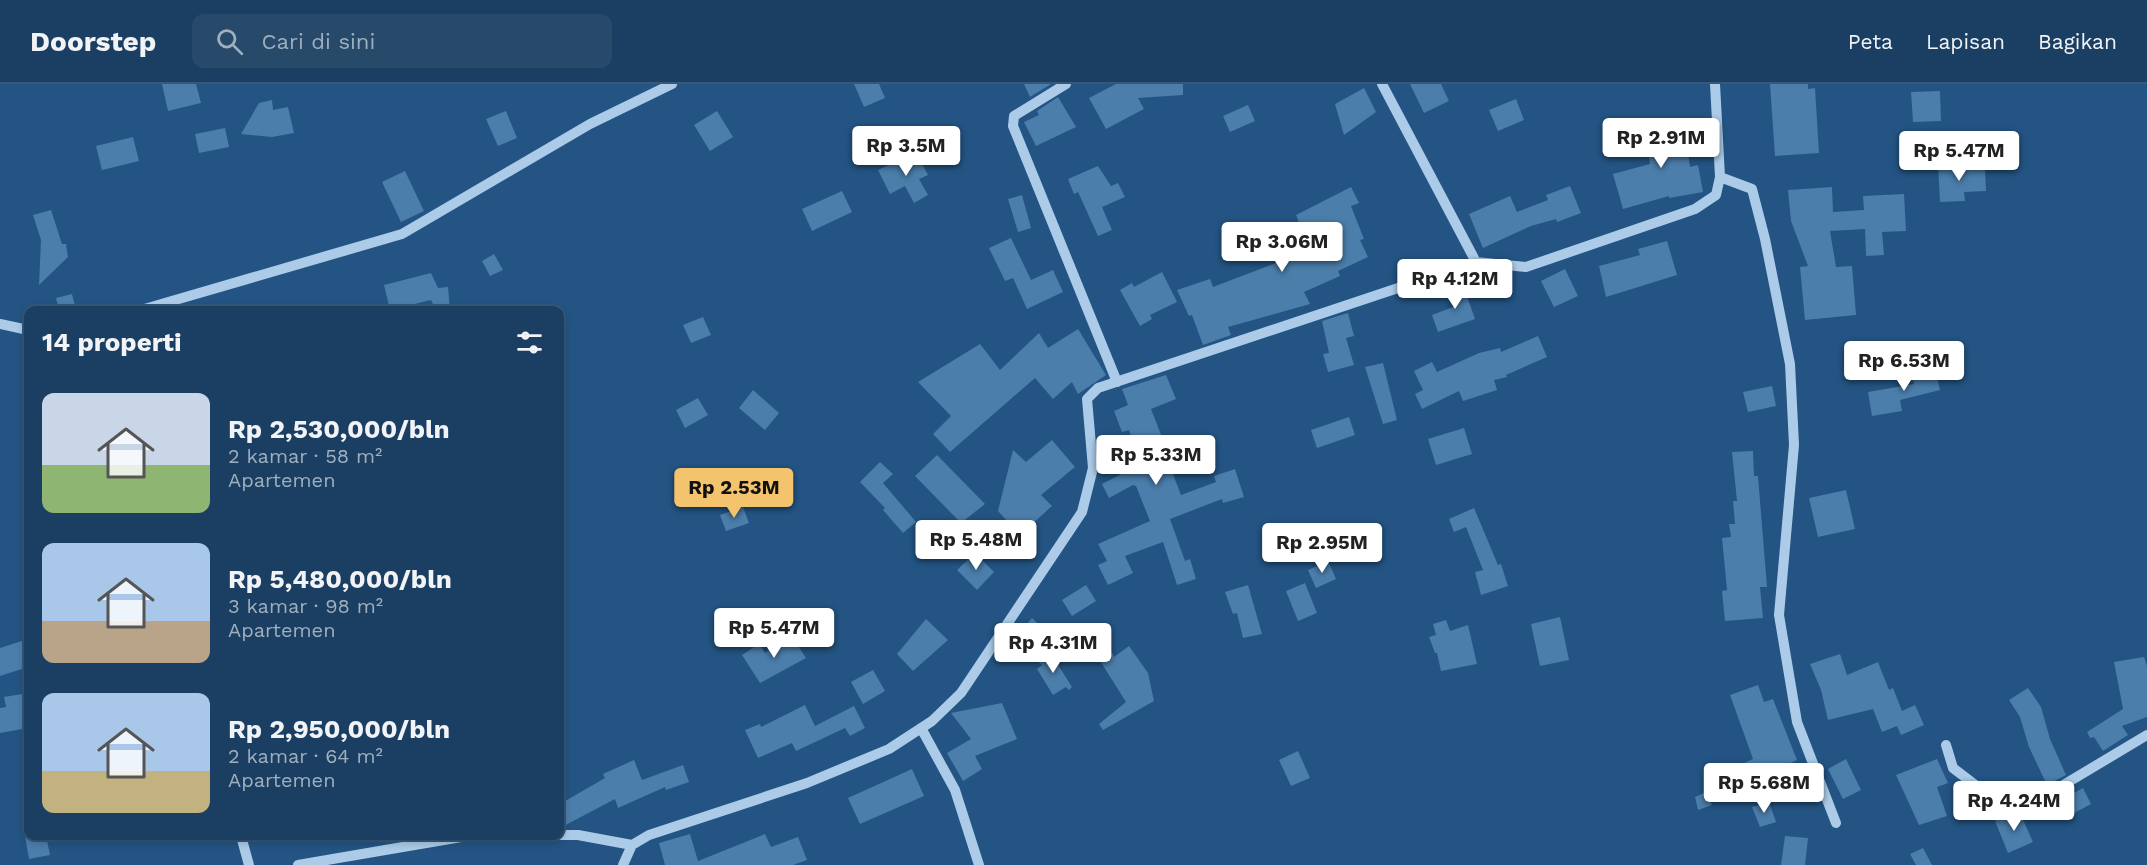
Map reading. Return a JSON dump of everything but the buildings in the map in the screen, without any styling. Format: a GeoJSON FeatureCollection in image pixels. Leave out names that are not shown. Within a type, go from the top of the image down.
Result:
{"type":"FeatureCollection","features":[{"type":"Feature","properties":{"kind":"street"},"geometry":{"type":"LineString","coordinates":[[155,306],[402,234],[590,124],[672,84]]}},
{"type":"Feature","properties":{"kind":"street"},"geometry":{"type":"LineString","coordinates":[[1066,84],[1014,116],[1013,126],[1117,382]]}},
{"type":"Feature","properties":{"kind":"street"},"geometry":{"type":"LineString","coordinates":[[1382,84],[1476,262]]}},
{"type":"Feature","properties":{"kind":"street"},"geometry":{"type":"LineString","coordinates":[[623,865],[633,845],[648,835],[807,783],[889,749],[921,728],[961,693],[1082,512],[1093,468],[1087,399],[1098,388],[1476,262],[1526,267],[1695,209],[1716,195],[1720,177],[1714,84]]}},
{"type":"Feature","properties":{"kind":"street"},"geometry":{"type":"LineString","coordinates":[[1720,177],[1752,189],[1765,239],[1790,364],[1794,446],[1779,615],[1797,722],[1836,823]]}},
{"type":"Feature","properties":{"kind":"street"},"geometry":{"type":"LineString","coordinates":[[0,324],[24,329]]}},
{"type":"Feature","properties":{"kind":"street"},"geometry":{"type":"LineString","coordinates":[[921,728],[955,790],[979,865]]}},
{"type":"Feature","properties":{"kind":"street"},"geometry":{"type":"LineString","coordinates":[[1946,745],[1953,768],[1991,797],[2014,806],[2055,790],[2147,735]]}},
{"type":"Feature","properties":{"kind":"street"},"geometry":{"type":"LineString","coordinates":[[564,835],[578,835],[633,845]]}},
{"type":"Feature","properties":{"kind":"street"},"geometry":{"type":"LineString","coordinates":[[242,840],[249,865]]}},
{"type":"Feature","properties":{"kind":"street"},"geometry":{"type":"LineString","coordinates":[[298,865],[444,840]]}}]}
